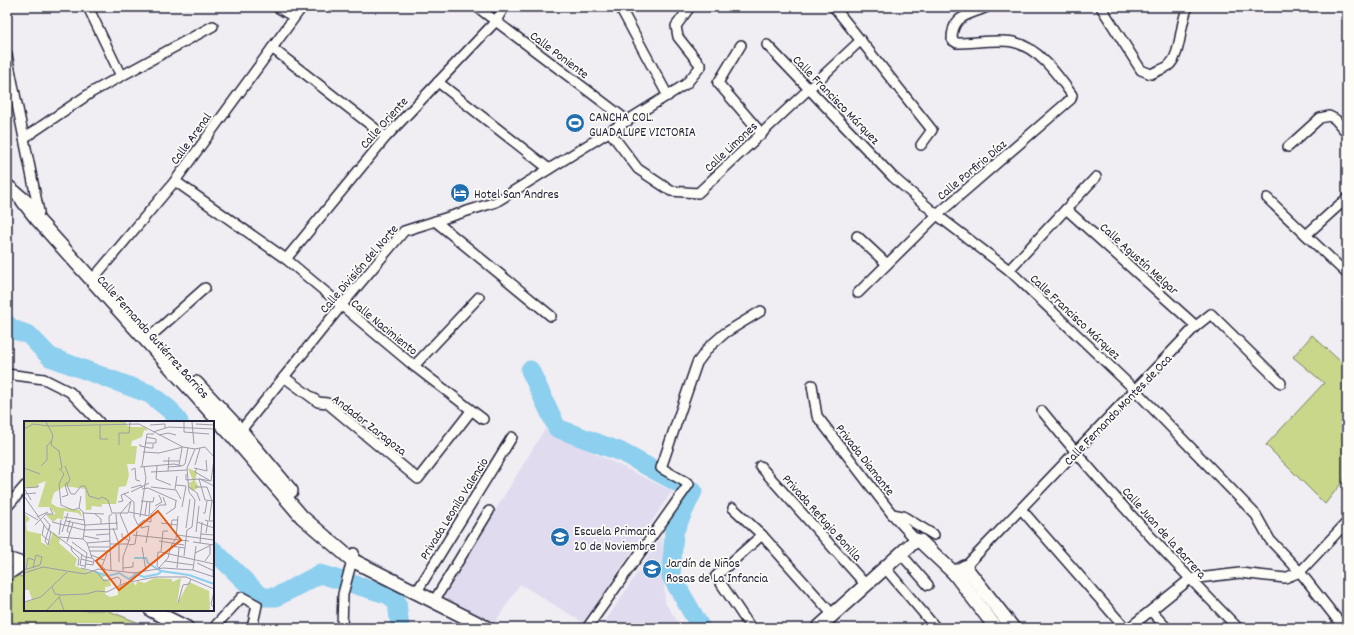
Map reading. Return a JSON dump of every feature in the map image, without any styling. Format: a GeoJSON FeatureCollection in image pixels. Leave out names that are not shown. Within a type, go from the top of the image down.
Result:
{"type":"FeatureCollection","features":[{"type":"Feature","properties":{"kind":"main road","name":"Calle Fernando Gutiérrez Barrios"},"geometry":{"type":"LineString","coordinates":[[7,186],[38,215],[238,435]]}},
{"type":"Feature","properties":{"kind":"main road","name":"Calle Fernando Gutiérrez Barrios"},"geometry":{"type":"LineString","coordinates":[[95,277],[152,335],[238,435],[302,517],[353,556],[388,578],[487,628]]}},
{"type":"Feature","properties":{"kind":"main road"},"geometry":{"type":"LineString","coordinates":[[818,628],[886,569],[916,540],[920,541],[959,570],[1013,628]]}},
{"type":"Feature","properties":{"kind":"main road"},"geometry":{"type":"LineString","coordinates":[[7,559],[24,564]]}},
{"type":"Feature","properties":{"kind":"main road"},"geometry":{"type":"LineString","coordinates":[[959,570],[996,628]]}},
{"type":"Feature","properties":{"kind":"main road"},"geometry":{"type":"LineString","coordinates":[[153,611],[187,628]]}},
{"type":"Feature","properties":{"kind":"street"},"geometry":{"type":"LineString","coordinates":[[88,7],[121,76]]}},
{"type":"Feature","properties":{"kind":"street"},"geometry":{"type":"LineString","coordinates":[[277,7],[294,17]]}},
{"type":"Feature","properties":{"kind":"street","name":"Calle Arenal"},"geometry":{"type":"LineString","coordinates":[[95,277],[175,181],[302,7]]}},
{"type":"Feature","properties":{"kind":"street","name":"Calle Poniente"},"geometry":{"type":"LineString","coordinates":[[478,7],[628,121]]}},
{"type":"Feature","properties":{"kind":"street","name":"Calle Oriente"},"geometry":{"type":"LineString","coordinates":[[286,259],[386,137],[496,21],[504,7]]}},
{"type":"Feature","properties":{"kind":"street"},"geometry":{"type":"LineString","coordinates":[[620,7],[668,96]]}},
{"type":"Feature","properties":{"kind":"street","name":"Calle División del Norte"},"geometry":{"type":"LineString","coordinates":[[238,435],[341,306],[404,231],[496,202],[686,84],[701,66],[678,37],[676,26],[690,7]]}},
{"type":"Feature","properties":{"kind":"street"},"geometry":{"type":"LineString","coordinates":[[834,7],[932,130],[921,146]]}},
{"type":"Feature","properties":{"kind":"street","name":"Calle Porfirio Díaz"},"geometry":{"type":"LineString","coordinates":[[858,293],[937,215],[1070,102],[1072,96],[1056,73],[1025,46],[1012,42],[957,43],[953,41],[952,30],[957,21],[987,7]]}},
{"type":"Feature","properties":{"kind":"street"},"geometry":{"type":"LineString","coordinates":[[1101,7],[1141,70],[1151,74],[1168,66],[1176,57],[1184,14],[1188,7]]}},
{"type":"Feature","properties":{"kind":"street"},"geometry":{"type":"LineString","coordinates":[[24,138],[92,92],[213,26]]}},
{"type":"Feature","properties":{"kind":"street","name":"Calle Limones"},"geometry":{"type":"LineString","coordinates":[[610,132],[638,169],[671,191],[698,193],[861,40]]}},
{"type":"Feature","properties":{"kind":"street","name":"Calle Francisco Márquez"},"geometry":{"type":"LineString","coordinates":[[767,44],[893,176],[937,215],[1008,270],[1135,390],[1256,514],[1270,540],[1300,572],[1344,628]]}},
{"type":"Feature","properties":{"kind":"street"},"geometry":{"type":"LineString","coordinates":[[741,45],[718,83],[762,134]]}},
{"type":"Feature","properties":{"kind":"street"},"geometry":{"type":"LineString","coordinates":[[272,48],[386,137]]}},
{"type":"Feature","properties":{"kind":"street"},"geometry":{"type":"LineString","coordinates":[[7,55],[38,215]]}},
{"type":"Feature","properties":{"kind":"street"},"geometry":{"type":"LineString","coordinates":[[438,82],[550,169]]}},
{"type":"Feature","properties":{"kind":"street"},"geometry":{"type":"LineString","coordinates":[[1288,147],[1320,118],[1329,116],[1335,119],[1347,133]]}},
{"type":"Feature","properties":{"kind":"street"},"geometry":{"type":"LineString","coordinates":[[1008,270],[1096,177]]}},
{"type":"Feature","properties":{"kind":"street","name":"Calle Nacimiento"},"geometry":{"type":"LineString","coordinates":[[175,181],[286,259],[414,366],[470,411],[483,419]]}},
{"type":"Feature","properties":{"kind":"street"},"geometry":{"type":"LineString","coordinates":[[1267,198],[1347,274]]}},
{"type":"Feature","properties":{"kind":"street"},"geometry":{"type":"LineString","coordinates":[[1306,235],[1347,198]]}},
{"type":"Feature","properties":{"kind":"street","name":"Calle Agustín Melgar"},"geometry":{"type":"LineString","coordinates":[[1066,209],[1196,326]]}},
{"type":"Feature","properties":{"kind":"street"},"geometry":{"type":"LineString","coordinates":[[435,221],[551,316]]}},
{"type":"Feature","properties":{"kind":"street"},"geometry":{"type":"LineString","coordinates":[[857,236],[887,264]]}},
{"type":"Feature","properties":{"kind":"street"},"geometry":{"type":"LineString","coordinates":[[152,335],[205,288]]}},
{"type":"Feature","properties":{"kind":"street"},"geometry":{"type":"LineString","coordinates":[[414,366],[479,297]]}},
{"type":"Feature","properties":{"kind":"street"},"geometry":{"type":"LineString","coordinates":[[587,628],[689,484],[661,468],[697,363],[709,347],[725,334],[761,311]]}},
{"type":"Feature","properties":{"kind":"street","name":"Calle Fernando Montes de Oca"},"geometry":{"type":"LineString","coordinates":[[959,570],[1021,509],[1196,326],[1211,314],[1281,383]]}},
{"type":"Feature","properties":{"kind":"street"},"geometry":{"type":"LineString","coordinates":[[7,374],[44,379],[70,392],[98,421]]}},
{"type":"Feature","properties":{"kind":"street","name":"Andador Zaragoza"},"geometry":{"type":"LineString","coordinates":[[284,377],[318,402],[327,403],[418,479],[470,411]]}},
{"type":"Feature","properties":{"kind":"street","name":"Privada Diamante"},"geometry":{"type":"LineString","coordinates":[[812,385],[817,416],[892,514],[916,540]]}},
{"type":"Feature","properties":{"kind":"street","name":"Calle Juan de la Barrera"},"geometry":{"type":"LineString","coordinates":[[1042,411],[1075,452],[1190,579],[1238,628]]}},
{"type":"Feature","properties":{"kind":"street","name":"Privada Leonilo Valencio"},"geometry":{"type":"LineString","coordinates":[[416,592],[512,438]]}},
{"type":"Feature","properties":{"kind":"street","name":"Privada Refugio Bonilla"},"geometry":{"type":"LineString","coordinates":[[760,466],[866,585]]}},
{"type":"Feature","properties":{"kind":"street"},"geometry":{"type":"LineString","coordinates":[[7,508],[24,487]]}},
{"type":"Feature","properties":{"kind":"street"},"geometry":{"type":"LineString","coordinates":[[733,508],[762,535],[832,615]]}},
{"type":"Feature","properties":{"kind":"street"},"geometry":{"type":"LineString","coordinates":[[1021,509],[1125,628]]}},
{"type":"Feature","properties":{"kind":"street"},"geometry":{"type":"LineString","coordinates":[[434,601],[489,511]]}},
{"type":"Feature","properties":{"kind":"street"},"geometry":{"type":"LineString","coordinates":[[892,514],[903,516],[934,535]]}},
{"type":"Feature","properties":{"kind":"street"},"geometry":{"type":"LineString","coordinates":[[1129,628],[1190,579],[1240,573],[1285,578],[1300,572],[1347,522]]}},
{"type":"Feature","properties":{"kind":"street"},"geometry":{"type":"LineString","coordinates":[[750,628],[716,576],[762,535]]}},
{"type":"Feature","properties":{"kind":"street"},"geometry":{"type":"LineString","coordinates":[[901,554],[928,585]]}},
{"type":"Feature","properties":{"kind":"street"},"geometry":{"type":"LineString","coordinates":[[342,628],[343,594],[353,556]]}},
{"type":"Feature","properties":{"kind":"street"},"geometry":{"type":"LineString","coordinates":[[7,576],[24,565]]}},
{"type":"Feature","properties":{"kind":"street"},"geometry":{"type":"LineString","coordinates":[[886,569],[936,628]]}},
{"type":"Feature","properties":{"kind":"street"},"geometry":{"type":"LineString","coordinates":[[222,628],[216,625],[242,597],[257,605],[252,628]]}},
{"type":"Feature","properties":{"kind":"street"},"geometry":{"type":"LineString","coordinates":[[1151,611],[1167,628]]}},
{"type":"Feature","properties":{"kind":"shaded area","name":"Escuela Primaria 20 de Noviembre"},"geometry":{"type":"Polygon","coordinates":[[[545,429],[672,491],[584,623],[520,584],[494,624],[443,596],[545,429]]]}},
{"type":"Feature","properties":{"kind":"shaded area","name":"Jardín de Niños Rosas de La Infancia"},"geometry":{"type":"Polygon","coordinates":[[[662,536],[665,603],[682,628],[601,628],[662,536]]]}},
{"type":"Feature","properties":{"kind":"green space"},"geometry":{"type":"Polygon","coordinates":[[[1312,335],[1343,364],[1347,361],[1347,476],[1325,504],[1266,445],[1324,383],[1293,357],[1312,335]]]}},
{"type":"Feature","properties":{"kind":"green space"},"geometry":{"type":"Polygon","coordinates":[[[11,573],[24,578],[24,611],[109,611],[152,628],[7,628],[7,575],[11,573]]]}},
{"type":"Feature","properties":{"kind":"waterway"},"geometry":{"type":"LineString","coordinates":[[7,324],[12,329],[29,335],[50,357],[150,394],[170,410],[178,421]]}},
{"type":"Feature","properties":{"kind":"waterway"},"geometry":{"type":"LineString","coordinates":[[530,370],[557,428],[621,452],[693,491],[674,532],[671,576],[701,628]]}},
{"type":"Feature","properties":{"kind":"waterway"},"geometry":{"type":"LineString","coordinates":[[214,551],[263,597],[276,597],[320,574],[389,595],[397,602],[400,628]]}},
{"type":"Feature","properties":{"kind":"place","name":"CANCHA COL. GUADALUPE VICTORIA"},"geometry":{"type":"Point","coordinates":[575,123]}},
{"type":"Feature","properties":{"kind":"place","name":"Hotel San Andres"},"geometry":{"type":"Point","coordinates":[460,193]}},
{"type":"Feature","properties":{"kind":"place","name":"Escuela Primaria 20 de Noviembre"},"geometry":{"type":"Point","coordinates":[560,537]}},
{"type":"Feature","properties":{"kind":"place","name":"Jardín de Niños Rosas de La Infancia"},"geometry":{"type":"Point","coordinates":[652,569]}}]}
